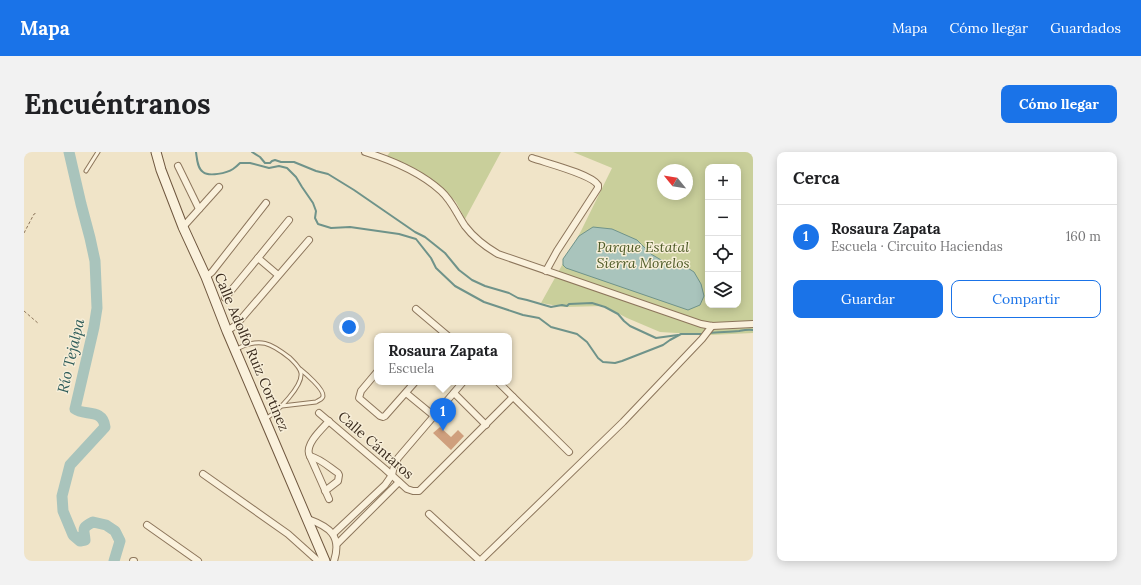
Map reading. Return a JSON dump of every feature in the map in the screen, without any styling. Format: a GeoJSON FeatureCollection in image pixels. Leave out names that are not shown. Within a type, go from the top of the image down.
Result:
{"type":"FeatureCollection","features":[{"type":"Feature","properties":{"kind":"main road","name":"Calle Adolfo Ruiz Cortinez"},"geometry":{"type":"LineString","coordinates":[[156,152],[183,227],[206,277],[235,350],[308,519],[320,559]]}},
{"type":"Feature","properties":{"kind":"street"},"geometry":{"type":"LineString","coordinates":[[365,152],[405,168],[425,179],[442,191],[452,203],[466,227],[479,241],[498,254],[710,328],[753,324]]}},
{"type":"Feature","properties":{"kind":"street"},"geometry":{"type":"LineString","coordinates":[[532,158],[566,168],[594,180],[598,185],[598,188],[557,251],[546,271]]}},
{"type":"Feature","properties":{"kind":"street"},"geometry":{"type":"LineString","coordinates":[[178,166],[198,209]]}},
{"type":"Feature","properties":{"kind":"street"},"geometry":{"type":"LineString","coordinates":[[183,227],[218,187]]}},
{"type":"Feature","properties":{"kind":"street"},"geometry":{"type":"LineString","coordinates":[[206,277],[212,272],[266,203]]}},
{"type":"Feature","properties":{"kind":"street"},"geometry":{"type":"LineString","coordinates":[[225,298],[289,220]]}},
{"type":"Feature","properties":{"kind":"street"},"geometry":{"type":"LineString","coordinates":[[227,331],[236,325],[309,240]]}},
{"type":"Feature","properties":{"kind":"street"},"geometry":{"type":"LineString","coordinates":[[258,258],[278,275]]}},
{"type":"Feature","properties":{"kind":"street"},"geometry":{"type":"LineString","coordinates":[[416,309],[444,333]]}},
{"type":"Feature","properties":{"kind":"street"},"geometry":{"type":"LineString","coordinates":[[429,514],[480,561],[623,422],[702,340],[710,328]]}},
{"type":"Feature","properties":{"kind":"street"},"geometry":{"type":"LineString","coordinates":[[374,376],[361,391],[359,398],[377,415],[383,417],[413,385]]}},
{"type":"Feature","properties":{"kind":"street"},"geometry":{"type":"LineString","coordinates":[[333,534],[378,492],[392,476],[394,466],[398,458],[461,385]]}},
{"type":"Feature","properties":{"kind":"street"},"geometry":{"type":"LineString","coordinates":[[501,385],[569,452]]}},
{"type":"Feature","properties":{"kind":"street"},"geometry":{"type":"LineString","coordinates":[[406,393],[434,416]]}},
{"type":"Feature","properties":{"kind":"street"},"geometry":{"type":"LineString","coordinates":[[454,393],[486,425],[513,397]]}},
{"type":"Feature","properties":{"kind":"street","name":"Calle Cántaros"},"geometry":{"type":"LineString","coordinates":[[319,413],[329,420],[407,489],[413,491],[419,491],[486,425]]}},
{"type":"Feature","properties":{"kind":"street"},"geometry":{"type":"LineString","coordinates":[[329,420],[308,448],[329,499]]}},
{"type":"Feature","properties":{"kind":"street"},"geometry":{"type":"LineString","coordinates":[[310,456],[316,458],[339,475],[338,481],[325,491]]}},
{"type":"Feature","properties":{"kind":"street"},"geometry":{"type":"LineString","coordinates":[[203,474],[288,534],[320,559]]}},
{"type":"Feature","properties":{"kind":"street"},"geometry":{"type":"LineString","coordinates":[[337,544],[399,482]]}},
{"type":"Feature","properties":{"kind":"street"},"geometry":{"type":"LineString","coordinates":[[308,519],[322,525],[333,534],[337,544],[334,561]]}},
{"type":"Feature","properties":{"kind":"street"},"geometry":{"type":"LineString","coordinates":[[148,525],[198,561]]}},
{"type":"Feature","properties":{"kind":"lane"},"geometry":{"type":"LineString","coordinates":[[86,171],[98,152]]}},
{"type":"Feature","properties":{"kind":"lane"},"geometry":{"type":"LineString","coordinates":[[235,350],[246,344],[254,342],[262,342],[278,348],[322,391],[323,396],[316,402],[282,406]]}},
{"type":"Feature","properties":{"kind":"lane"},"geometry":{"type":"LineString","coordinates":[[265,419],[282,406],[291,395],[300,381],[300,369]]}},
{"type":"Feature","properties":{"kind":"path"},"geometry":{"type":"LineString","coordinates":[[24,233],[34,214],[37,214]]}},
{"type":"Feature","properties":{"kind":"path"},"geometry":{"type":"LineString","coordinates":[[24,311],[39,324]]}},
{"type":"Feature","properties":{"kind":"green space"},"geometry":{"type":"Polygon","coordinates":[[[390,152],[501,152],[465,219],[456,202],[442,187],[420,172],[387,156],[390,152]]]}},
{"type":"Feature","properties":{"kind":"green space","name":"Parque Estatal Sierra Morelos"},"geometry":{"type":"Polygon","coordinates":[[[573,152],[753,152],[753,333],[710,335],[660,332],[604,306],[564,307],[541,303],[581,231],[612,168],[573,152]]]}},
{"type":"Feature","properties":{"kind":"water"},"geometry":{"type":"Polygon","coordinates":[[[593,227],[612,229],[637,240],[651,254],[668,264],[680,263],[694,272],[701,284],[704,296],[700,305],[688,310],[566,268],[563,265],[563,259],[579,236],[593,227]]]}},
{"type":"Feature","properties":{"kind":"building"},"geometry":{"type":"Polygon","coordinates":[[[440,427],[451,437],[458,430],[464,436],[451,450],[433,433],[440,427]]]}},
{"type":"Feature","properties":{"kind":"waterway","name":"Río Tejalpa"},"geometry":{"type":"LineString","coordinates":[[69,152],[95,261],[97,308],[75,409],[101,417],[104,421],[105,427],[70,465],[62,496],[63,511],[73,535],[80,541],[85,540],[85,527],[93,522],[106,525],[115,531],[120,541],[114,561]]}},
{"type":"Feature","properties":{"kind":"waterway"},"geometry":{"type":"LineString","coordinates":[[196,152],[201,170],[209,174],[227,172],[240,163],[250,163],[269,168],[279,166],[287,168],[296,177],[313,203],[316,211],[315,218],[318,224],[331,228],[350,227],[399,234],[416,239],[431,258],[436,268],[455,286],[484,302],[523,315],[539,318],[551,327],[577,334],[587,342],[598,358],[603,362],[615,363],[622,361],[663,345],[681,334],[704,334]]}},
{"type":"Feature","properties":{"kind":"waterway"},"geometry":{"type":"LineString","coordinates":[[252,152],[260,157],[265,163],[270,163],[275,160],[281,162],[294,162],[328,174],[415,232],[425,237],[445,253],[459,270],[472,280],[485,286],[509,293],[518,298],[551,307],[562,305],[567,306],[569,304],[592,303],[605,307],[618,314],[630,326],[656,338],[678,335]]}},
{"type":"Feature","properties":{"kind":"waterway"},"geometry":{"type":"LineString","coordinates":[[709,333],[753,330]]}},
{"type":"Feature","properties":{"kind":"place","name":"Rosaura Zapata"},"geometry":{"type":"Point","coordinates":[443,431]}}]}
